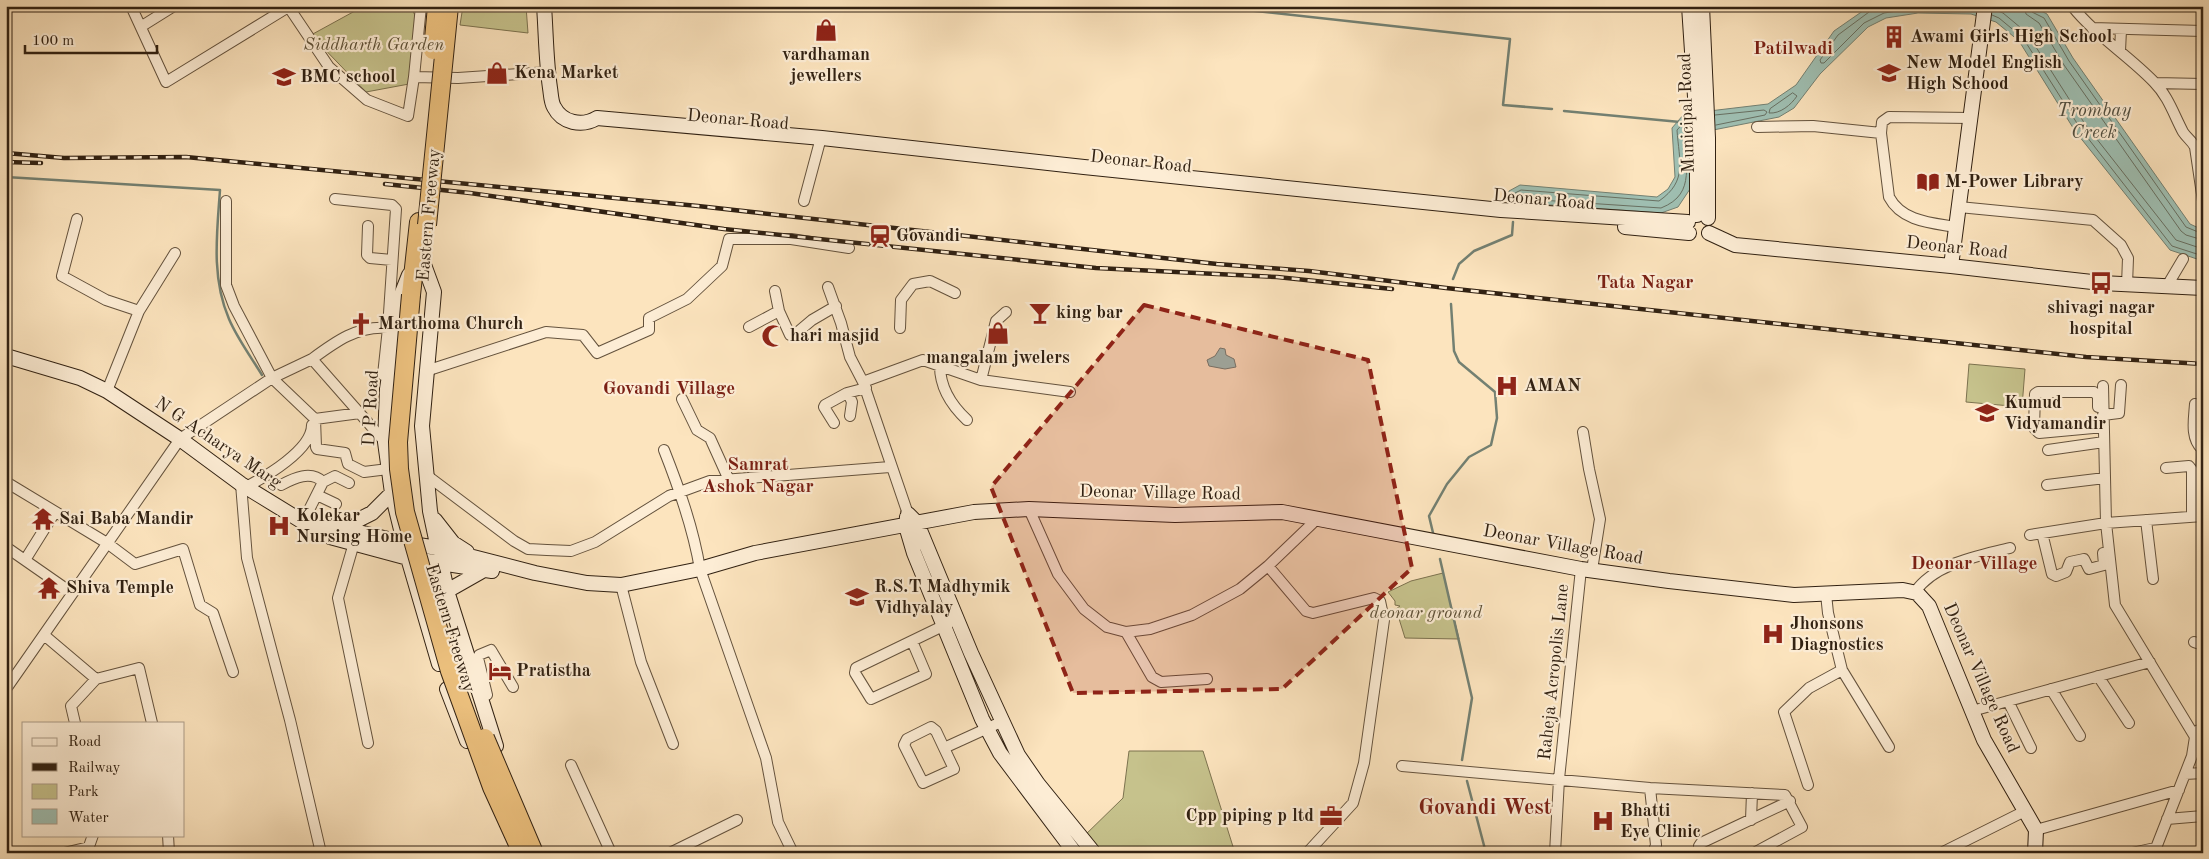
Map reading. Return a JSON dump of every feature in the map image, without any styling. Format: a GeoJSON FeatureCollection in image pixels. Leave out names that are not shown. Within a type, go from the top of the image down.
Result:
{"type":"FeatureCollection","features":[{"type":"Feature","properties":{"kind":"highway","name":"Eastern Freeway"},"geometry":{"type":"LineString","coordinates":[[423,223],[437,6]]}},
{"type":"Feature","properties":{"kind":"highway","name":"Eastern Freeway"},"geometry":{"type":"LineString","coordinates":[[449,6],[416,296],[407,442],[412,507],[485,738],[534,853]]}},
{"type":"Feature","properties":{"kind":"highway","name":"Eastern Freeway"},"geometry":{"type":"LineString","coordinates":[[416,296],[398,442],[399,468],[405,512],[450,672],[492,788],[522,853]]}},
{"type":"Feature","properties":{"kind":"main road","name":"Deonar Road"},"geometry":{"type":"LineString","coordinates":[[544,6],[548,72],[553,106],[563,119],[581,123],[590,122],[595,126],[619,124],[755,136],[819,145],[967,158],[1482,211],[1658,225],[1695,222],[1699,239],[1709,233],[1735,245],[1951,266],[2127,286],[2203,288]]}},
{"type":"Feature","properties":{"kind":"main road","name":"Municipal Road"},"geometry":{"type":"LineString","coordinates":[[1689,6],[1701,107]]}},
{"type":"Feature","properties":{"kind":"main road","name":"Municipal Road"},"geometry":{"type":"LineString","coordinates":[[1702,6],[1702,133],[1695,222],[1711,226],[1709,233]]}},
{"type":"Feature","properties":{"kind":"main road"},"geometry":{"type":"LineString","coordinates":[[1951,266],[1985,6]]}},
{"type":"Feature","properties":{"kind":"main road","name":"Deonar Road"},"geometry":{"type":"LineString","coordinates":[[755,136],[822,138],[967,158]]}},
{"type":"Feature","properties":{"kind":"main road"},"geometry":{"type":"LineString","coordinates":[[419,261],[434,292],[422,426],[425,474],[430,511],[447,591],[477,672],[490,733],[542,853]]}},
{"type":"Feature","properties":{"kind":"main road","name":"D P Road"},"geometry":{"type":"LineString","coordinates":[[419,261],[402,295],[388,389],[384,442],[388,468],[392,493],[408,558],[458,719],[513,853]]}},
{"type":"Feature","properties":{"kind":"main road","name":"N G Acharya Marg"},"geometry":{"type":"LineString","coordinates":[[6,356],[80,378],[107,391],[180,439],[243,485],[304,522],[321,527],[330,537],[408,558],[441,563],[484,565]]}},
{"type":"Feature","properties":{"kind":"main road"},"geometry":{"type":"LineString","coordinates":[[342,528],[372,513],[392,493]]}},
{"type":"Feature","properties":{"kind":"main road","name":"Deonar Village Road"},"geometry":{"type":"LineString","coordinates":[[484,565],[520,568],[536,574],[586,583],[621,586],[700,569],[755,553],[910,521],[974,512],[1029,509],[1176,515],[1282,512],[1587,569],[1669,581],[1794,595],[1887,589],[1915,592],[1929,606],[1984,740],[2036,830]]}},
{"type":"Feature","properties":{"kind":"main road"},"geometry":{"type":"LineString","coordinates":[[430,511],[442,531],[453,543],[484,565]]}},
{"type":"Feature","properties":{"kind":"main road"},"geometry":{"type":"LineString","coordinates":[[910,521],[943,625],[987,728],[1000,753],[1075,853]]}},
{"type":"Feature","properties":{"kind":"main road"},"geometry":{"type":"LineString","coordinates":[[321,527],[333,526],[404,543],[438,548],[484,565]]}},
{"type":"Feature","properties":{"kind":"main road"},"geometry":{"type":"LineString","coordinates":[[920,550],[957,618],[1001,722],[1018,755],[1038,784],[1094,853]]}},
{"type":"Feature","properties":{"kind":"main road"},"geometry":{"type":"LineString","coordinates":[[447,591],[484,565]]}},
{"type":"Feature","properties":{"kind":"main road"},"geometry":{"type":"LineString","coordinates":[[2035,853],[2036,830]]}},
{"type":"Feature","properties":{"kind":"street"},"geometry":{"type":"LineString","coordinates":[[131,6],[142,26],[166,82],[289,7],[329,67],[367,100],[408,116],[421,6]]}},
{"type":"Feature","properties":{"kind":"street"},"geometry":{"type":"LineString","coordinates":[[142,26],[174,6]]}},
{"type":"Feature","properties":{"kind":"street"},"geometry":{"type":"LineString","coordinates":[[2072,6],[2092,28],[2155,83],[2172,109],[2184,134],[2197,141],[2203,201]]}},
{"type":"Feature","properties":{"kind":"street"},"geometry":{"type":"LineString","coordinates":[[2092,28],[2203,31]]}},
{"type":"Feature","properties":{"kind":"street"},"geometry":{"type":"LineString","coordinates":[[2120,51],[2121,30]]}},
{"type":"Feature","properties":{"kind":"street"},"geometry":{"type":"LineString","coordinates":[[414,77],[458,78],[548,72]]}},
{"type":"Feature","properties":{"kind":"street"},"geometry":{"type":"LineString","coordinates":[[2155,83],[2203,84]]}},
{"type":"Feature","properties":{"kind":"street"},"geometry":{"type":"LineString","coordinates":[[1956,227],[1907,216],[1889,198],[1881,133],[1882,122],[1889,117],[1971,118]]}},
{"type":"Feature","properties":{"kind":"street"},"geometry":{"type":"LineString","coordinates":[[1757,127],[1813,126],[1881,133]]}},
{"type":"Feature","properties":{"kind":"street"},"geometry":{"type":"LineString","coordinates":[[804,201],[819,145]]}},
{"type":"Feature","properties":{"kind":"street"},"geometry":{"type":"LineString","coordinates":[[335,199],[392,205],[396,209],[388,328],[382,377],[388,389]]}},
{"type":"Feature","properties":{"kind":"street"},"geometry":{"type":"LineString","coordinates":[[226,201],[226,285],[234,306],[270,379],[311,421],[311,435],[282,466],[243,485],[247,558],[290,720],[321,853]]}},
{"type":"Feature","properties":{"kind":"street"},"geometry":{"type":"LineString","coordinates":[[1959,207],[2093,220],[2121,245],[2128,258],[2127,286]]}},
{"type":"Feature","properties":{"kind":"street"},"geometry":{"type":"LineString","coordinates":[[77,219],[62,276],[106,300],[139,312]]}},
{"type":"Feature","properties":{"kind":"street"},"geometry":{"type":"LineString","coordinates":[[368,226],[367,255],[370,258],[392,260]]}},
{"type":"Feature","properties":{"kind":"street"},"geometry":{"type":"LineString","coordinates":[[426,372],[546,332],[583,335],[597,353],[649,330],[650,318],[687,299],[722,266],[729,239],[791,239],[849,248]]}},
{"type":"Feature","properties":{"kind":"street"},"geometry":{"type":"LineString","coordinates":[[107,391],[139,312],[174,253]]}},
{"type":"Feature","properties":{"kind":"street"},"geometry":{"type":"LineString","coordinates":[[2168,286],[2183,259]]}},
{"type":"Feature","properties":{"kind":"street"},"geometry":{"type":"LineString","coordinates":[[900,328],[901,300],[913,284],[930,281],[955,293]]}},
{"type":"Feature","properties":{"kind":"street"},"geometry":{"type":"LineString","coordinates":[[828,287],[836,306],[850,357],[865,385],[890,467],[910,521]]}},
{"type":"Feature","properties":{"kind":"street"},"geometry":{"type":"LineString","coordinates":[[775,291],[779,311],[790,335],[793,336],[812,320],[836,306]]}},
{"type":"Feature","properties":{"kind":"street"},"geometry":{"type":"LineString","coordinates":[[748,327],[779,311]]}},
{"type":"Feature","properties":{"kind":"street"},"geometry":{"type":"LineString","coordinates":[[981,380],[996,321],[1006,312]]}},
{"type":"Feature","properties":{"kind":"street"},"geometry":{"type":"LineString","coordinates":[[6,689],[180,439],[247,398],[270,379],[312,358],[336,341],[362,329],[388,328]]}},
{"type":"Feature","properties":{"kind":"street"},"geometry":{"type":"LineString","coordinates":[[312,358],[384,442]]}},
{"type":"Feature","properties":{"kind":"street"},"geometry":{"type":"LineString","coordinates":[[834,423],[824,407],[848,393],[923,360],[981,380],[1070,392]]}},
{"type":"Feature","properties":{"kind":"street"},"geometry":{"type":"LineString","coordinates":[[940,366],[941,381],[947,395],[966,420]]}},
{"type":"Feature","properties":{"kind":"street"},"geometry":{"type":"LineString","coordinates":[[270,379],[315,419],[317,449],[345,453],[348,464],[364,472],[388,468]]}},
{"type":"Feature","properties":{"kind":"street"},"geometry":{"type":"LineString","coordinates":[[2103,415],[2119,413],[2121,385]]}},
{"type":"Feature","properties":{"kind":"street"},"geometry":{"type":"LineString","coordinates":[[2101,428],[2103,386]]}},
{"type":"Feature","properties":{"kind":"street"},"geometry":{"type":"LineString","coordinates":[[2101,428],[2040,433],[2034,428],[2035,394],[2038,392],[2094,392],[2098,396],[2104,442],[2106,523],[2115,605],[2195,737],[2192,756],[2154,850],[2132,853]]}},
{"type":"Feature","properties":{"kind":"street"},"geometry":{"type":"LineString","coordinates":[[848,393],[852,400],[851,412],[870,402]]}},
{"type":"Feature","properties":{"kind":"street"},"geometry":{"type":"LineString","coordinates":[[682,399],[697,430],[710,438],[729,480]]}},
{"type":"Feature","properties":{"kind":"street"},"geometry":{"type":"LineString","coordinates":[[2194,404],[2196,444],[2202,443],[2198,516]]}},
{"type":"Feature","properties":{"kind":"street"},"geometry":{"type":"LineString","coordinates":[[315,419],[360,413]]}},
{"type":"Feature","properties":{"kind":"street","name":"Raheja Acropolis Lane"},"geometry":{"type":"LineString","coordinates":[[1555,853],[1559,779],[1587,569],[1600,518],[1583,432]]}},
{"type":"Feature","properties":{"kind":"street"},"geometry":{"type":"LineString","coordinates":[[2048,450],[2104,442]]}},
{"type":"Feature","properties":{"kind":"street"},"geometry":{"type":"LineString","coordinates":[[664,450],[680,492],[696,547],[700,569],[766,758],[780,828],[793,853]]}},
{"type":"Feature","properties":{"kind":"street"},"geometry":{"type":"LineString","coordinates":[[2166,468],[2189,466],[2192,470],[2198,516]]}},
{"type":"Feature","properties":{"kind":"street"},"geometry":{"type":"LineString","coordinates":[[425,474],[528,549],[571,550],[594,542],[668,496],[710,481],[890,467]]}},
{"type":"Feature","properties":{"kind":"street"},"geometry":{"type":"LineString","coordinates":[[281,485],[310,475],[323,482]]}},
{"type":"Feature","properties":{"kind":"street"},"geometry":{"type":"LineString","coordinates":[[304,522],[323,482],[335,476],[349,483]]}},
{"type":"Feature","properties":{"kind":"street"},"geometry":{"type":"LineString","coordinates":[[2046,485],[2105,478]]}},
{"type":"Feature","properties":{"kind":"street"},"geometry":{"type":"LineString","coordinates":[[6,482],[107,543],[135,564],[183,549],[200,605],[213,613],[233,672]]}},
{"type":"Feature","properties":{"kind":"street"},"geometry":{"type":"LineString","coordinates":[[317,495],[336,504]]}},
{"type":"Feature","properties":{"kind":"street"},"geometry":{"type":"LineString","coordinates":[[1029,509],[1058,574],[1084,609],[1107,628],[1126,632],[1150,629],[1192,615],[1240,589],[1268,566],[1317,519]]}},
{"type":"Feature","properties":{"kind":"street"},"geometry":{"type":"LineString","coordinates":[[25,560],[55,512]]}},
{"type":"Feature","properties":{"kind":"street"},"geometry":{"type":"LineString","coordinates":[[2030,535],[2106,523],[2198,516]]}},
{"type":"Feature","properties":{"kind":"street"},"geometry":{"type":"LineString","coordinates":[[2146,520],[2153,579]]}},
{"type":"Feature","properties":{"kind":"street"},"geometry":{"type":"LineString","coordinates":[[2042,533],[2052,574],[2056,576],[2066,572],[2070,562],[2081,558],[2089,569],[2104,565],[2102,538]]}},
{"type":"Feature","properties":{"kind":"street"},"geometry":{"type":"LineString","coordinates":[[354,544],[338,598],[368,743]]}},
{"type":"Feature","properties":{"kind":"street"},"geometry":{"type":"LineString","coordinates":[[6,547],[72,593]]}},
{"type":"Feature","properties":{"kind":"street"},"geometry":{"type":"LineString","coordinates":[[1915,592],[1923,581],[1938,571],[1976,557],[2010,548]]}},
{"type":"Feature","properties":{"kind":"street"},"geometry":{"type":"LineString","coordinates":[[1268,566],[1306,611],[1313,613],[1374,598],[1380,601],[1384,620],[1364,763],[1353,803],[1307,853]]}},
{"type":"Feature","properties":{"kind":"street"},"geometry":{"type":"LineString","coordinates":[[621,586],[641,662],[673,744]]}},
{"type":"Feature","properties":{"kind":"street"},"geometry":{"type":"LineString","coordinates":[[1826,594],[1828,613],[1842,670],[1889,748]]}},
{"type":"Feature","properties":{"kind":"street"},"geometry":{"type":"LineString","coordinates":[[912,641],[926,674],[871,699],[855,672],[856,668],[957,618]]}},
{"type":"Feature","properties":{"kind":"street"},"geometry":{"type":"LineString","coordinates":[[1126,632],[1152,677],[1161,682],[1207,678]]}},
{"type":"Feature","properties":{"kind":"street"},"geometry":{"type":"LineString","coordinates":[[44,634],[96,678]]}},
{"type":"Feature","properties":{"kind":"street"},"geometry":{"type":"LineString","coordinates":[[487,695],[477,672],[479,655],[491,650],[514,687]]}},
{"type":"Feature","properties":{"kind":"street"},"geometry":{"type":"LineString","coordinates":[[1972,711],[2150,662]]}},
{"type":"Feature","properties":{"kind":"street"},"geometry":{"type":"LineString","coordinates":[[74,722],[71,706],[96,678],[139,668],[152,722]]}},
{"type":"Feature","properties":{"kind":"street"},"geometry":{"type":"LineString","coordinates":[[1808,785],[1784,712],[1809,688],[1842,670]]}},
{"type":"Feature","properties":{"kind":"street"},"geometry":{"type":"LineString","coordinates":[[2098,676],[2129,723]]}},
{"type":"Feature","properties":{"kind":"street"},"geometry":{"type":"LineString","coordinates":[[2052,689],[2080,736]]}},
{"type":"Feature","properties":{"kind":"street"},"geometry":{"type":"LineString","coordinates":[[2008,701],[2032,748]]}},
{"type":"Feature","properties":{"kind":"street"},"geometry":{"type":"LineString","coordinates":[[944,748],[1001,722]]}},
{"type":"Feature","properties":{"kind":"street"},"geometry":{"type":"LineString","coordinates":[[931,727],[936,731],[944,748],[954,769],[923,783],[904,742],[931,727]]}},
{"type":"Feature","properties":{"kind":"street"},"geometry":{"type":"LineString","coordinates":[[2193,734],[2203,728]]}},
{"type":"Feature","properties":{"kind":"street"},"geometry":{"type":"LineString","coordinates":[[571,765],[611,853]]}},
{"type":"Feature","properties":{"kind":"street"},"geometry":{"type":"LineString","coordinates":[[1402,766],[1650,788],[1785,795],[1790,801],[1802,827],[1754,853]]}},
{"type":"Feature","properties":{"kind":"street"},"geometry":{"type":"LineString","coordinates":[[2184,774],[2203,773]]}},
{"type":"Feature","properties":{"kind":"street"},"geometry":{"type":"LineString","coordinates":[[1650,788],[1656,845],[1652,853]]}},
{"type":"Feature","properties":{"kind":"street"},"geometry":{"type":"LineString","coordinates":[[2036,830],[2179,790]]}},
{"type":"Feature","properties":{"kind":"street"},"geometry":{"type":"LineString","coordinates":[[1751,820],[1752,793]]}},
{"type":"Feature","properties":{"kind":"street"},"geometry":{"type":"LineString","coordinates":[[1699,853],[1698,846],[1701,843],[1790,801]]}},
{"type":"Feature","properties":{"kind":"street"},"geometry":{"type":"LineString","coordinates":[[1941,853],[2025,811]]}},
{"type":"Feature","properties":{"kind":"street"},"geometry":{"type":"LineString","coordinates":[[2167,819],[2203,816]]}},
{"type":"Feature","properties":{"kind":"street"},"geometry":{"type":"LineString","coordinates":[[670,853],[737,820]]}},
{"type":"Feature","properties":{"kind":"street"},"geometry":{"type":"LineString","coordinates":[[64,853],[88,850],[93,836]]}},
{"type":"Feature","properties":{"kind":"street"},"geometry":{"type":"LineString","coordinates":[[168,836],[169,853]]}},
{"type":"Feature","properties":{"kind":"highlighted area"},"geometry":{"type":"Polygon","coordinates":[[[1144,305],[1368,360],[1412,568],[1282,689],[1073,693],[991,487],[1144,305]]]}},
{"type":"Feature","properties":{"kind":"green space","name":"Siddharth Garden"},"geometry":{"type":"Polygon","coordinates":[[[364,6],[410,6],[416,17],[409,84],[366,92],[311,35],[364,6]]]}},
{"type":"Feature","properties":{"kind":"green space"},"geometry":{"type":"Polygon","coordinates":[[[463,6],[526,6],[528,33],[460,25],[463,6]]]}},
{"type":"Feature","properties":{"kind":"green space"},"geometry":{"type":"Polygon","coordinates":[[[1969,364],[2025,369],[2022,407],[1966,402],[1969,364]]]}},
{"type":"Feature","properties":{"kind":"green space","name":"deonar ground"},"geometry":{"type":"Polygon","coordinates":[[[1443,573],[1459,639],[1405,638],[1396,609],[1400,606],[1395,605],[1395,601],[1388,592],[1411,581],[1443,573]]]}},
{"type":"Feature","properties":{"kind":"green space"},"geometry":{"type":"Polygon","coordinates":[[[1129,751],[1203,751],[1235,853],[1092,853],[1080,840],[1123,798],[1129,751]]]}},
{"type":"Feature","properties":{"kind":"water","name":"Trombay Creek"},"geometry":{"type":"Polygon","coordinates":[[[1870,6],[2031,6],[2047,14],[2073,58],[2190,224],[2203,230],[2203,261],[2170,250],[2075,131],[2019,41],[1996,22],[1971,14],[1918,13],[1886,18],[1868,27],[1820,74],[1794,108],[1779,117],[1693,134],[1690,189],[1678,207],[1661,213],[1509,202],[1509,191],[1520,185],[1657,197],[1668,189],[1675,177],[1672,128],[1684,114],[1768,104],[1796,85],[1834,31],[1870,6]]]}},
{"type":"Feature","properties":{"kind":"water"},"geometry":{"type":"Polygon","coordinates":[[[1220,348],[1225,349],[1226,355],[1234,359],[1236,367],[1225,369],[1209,366],[1207,360],[1215,356],[1220,348]]]}},
{"type":"Feature","properties":{"kind":"waterway"},"geometry":{"type":"LineString","coordinates":[[1210,6],[1510,39],[1503,105],[1552,109]]}},
{"type":"Feature","properties":{"kind":"waterway"},"geometry":{"type":"LineString","coordinates":[[1564,111],[1680,122]]}},
{"type":"Feature","properties":{"kind":"waterway"},"geometry":{"type":"LineString","coordinates":[[6,177],[220,190],[217,271],[223,303],[232,326],[262,375]]}},
{"type":"Feature","properties":{"kind":"waterway"},"geometry":{"type":"LineString","coordinates":[[1453,279],[1459,264],[1474,251],[1512,235],[1513,222]]}},
{"type":"Feature","properties":{"kind":"waterway"},"geometry":{"type":"LineString","coordinates":[[1434,537],[1429,516],[1447,484],[1469,457],[1491,445],[1497,418],[1495,392],[1459,362],[1454,351],[1451,304]]}},
{"type":"Feature","properties":{"kind":"waterway"},"geometry":{"type":"LineString","coordinates":[[1440,559],[1472,698],[1462,760]]}},
{"type":"Feature","properties":{"kind":"waterway"},"geometry":{"type":"LineString","coordinates":[[1467,781],[1486,853]]}},
{"type":"Feature","properties":{"kind":"railway"},"geometry":{"type":"LineString","coordinates":[[6,153],[64,158],[186,157],[698,206],[1217,264],[1309,271],[1446,288],[2086,357],[2203,364]]}},
{"type":"Feature","properties":{"kind":"railway"},"geometry":{"type":"LineString","coordinates":[[6,162],[41,163]]}},
{"type":"Feature","properties":{"kind":"railway"},"geometry":{"type":"LineString","coordinates":[[385,184],[470,193],[724,229],[1096,268],[1277,277],[1392,289]]}},
{"type":"Feature","properties":{"kind":"place","name":"vardhaman jewellers"},"geometry":{"type":"Point","coordinates":[826,30]}},
{"type":"Feature","properties":{"kind":"place","name":"Awami Girls High School"},"geometry":{"type":"Point","coordinates":[1894,37]}},
{"type":"Feature","properties":{"kind":"place","name":"Kena Market"},"geometry":{"type":"Point","coordinates":[497,73]}},
{"type":"Feature","properties":{"kind":"place","name":"New Model English High Schood"},"geometry":{"type":"Point","coordinates":[1889,73]}},
{"type":"Feature","properties":{"kind":"place","name":"BMC school"},"geometry":{"type":"Point","coordinates":[284,77]}},
{"type":"Feature","properties":{"kind":"place","name":"M-Power Library"},"geometry":{"type":"Point","coordinates":[1928,182]}},
{"type":"Feature","properties":{"kind":"place","name":"Govandi"},"geometry":{"type":"Point","coordinates":[880,236]}},
{"type":"Feature","properties":{"kind":"place","name":"shivagi nagar hospital"},"geometry":{"type":"Point","coordinates":[2101,283]}},
{"type":"Feature","properties":{"kind":"place","name":"king bar"},"geometry":{"type":"Point","coordinates":[1040,313]}},
{"type":"Feature","properties":{"kind":"place","name":"Marthoma Church"},"geometry":{"type":"Point","coordinates":[361,324]}},
{"type":"Feature","properties":{"kind":"place","name":"mangalam jwelers"},"geometry":{"type":"Point","coordinates":[998,333]}},
{"type":"Feature","properties":{"kind":"place","name":"hari masjid"},"geometry":{"type":"Point","coordinates":[773,336]}},
{"type":"Feature","properties":{"kind":"place","name":"AMAN"},"geometry":{"type":"Point","coordinates":[1507,386]}},
{"type":"Feature","properties":{"kind":"place","name":"Kumud Vidyamandir"},"geometry":{"type":"Point","coordinates":[1987,413]}},
{"type":"Feature","properties":{"kind":"place","name":"Sai Baba Mandir"},"geometry":{"type":"Point","coordinates":[43,519]}},
{"type":"Feature","properties":{"kind":"place","name":"Kolekar Nursing Home"},"geometry":{"type":"Point","coordinates":[279,526]}},
{"type":"Feature","properties":{"kind":"place","name":"Shiva Temple"},"geometry":{"type":"Point","coordinates":[49,588]}},
{"type":"Feature","properties":{"kind":"place","name":"R.S.T Madhymik Vidhyalay"},"geometry":{"type":"Point","coordinates":[857,597]}},
{"type":"Feature","properties":{"kind":"place","name":"Jhonsons Diagnostics"},"geometry":{"type":"Point","coordinates":[1773,634]}},
{"type":"Feature","properties":{"kind":"place","name":"Pratistha"},"geometry":{"type":"Point","coordinates":[500,671]}},
{"type":"Feature","properties":{"kind":"place","name":"Cpp piping p ltd"},"geometry":{"type":"Point","coordinates":[1331,816]}},
{"type":"Feature","properties":{"kind":"place","name":"Bhatti Eye Clinic"},"geometry":{"type":"Point","coordinates":[1603,821]}},
{"type":"Feature","properties":{"kind":"district","name":"Patilwadi"},"geometry":{"type":"Point","coordinates":[1793,49]}},
{"type":"Feature","properties":{"kind":"district","name":"Tata Nagar"},"geometry":{"type":"Point","coordinates":[1645,283]}},
{"type":"Feature","properties":{"kind":"district","name":"Govandi Village"},"geometry":{"type":"Point","coordinates":[669,389]}},
{"type":"Feature","properties":{"kind":"district","name":"Samrat Ashok Nagar"},"geometry":{"type":"Point","coordinates":[758,476]}},
{"type":"Feature","properties":{"kind":"district","name":"Deonar Village"},"geometry":{"type":"Point","coordinates":[1974,564]}},
{"type":"Feature","properties":{"kind":"district","name":"Govandi West"},"geometry":{"type":"Point","coordinates":[1485,808]}}]}
